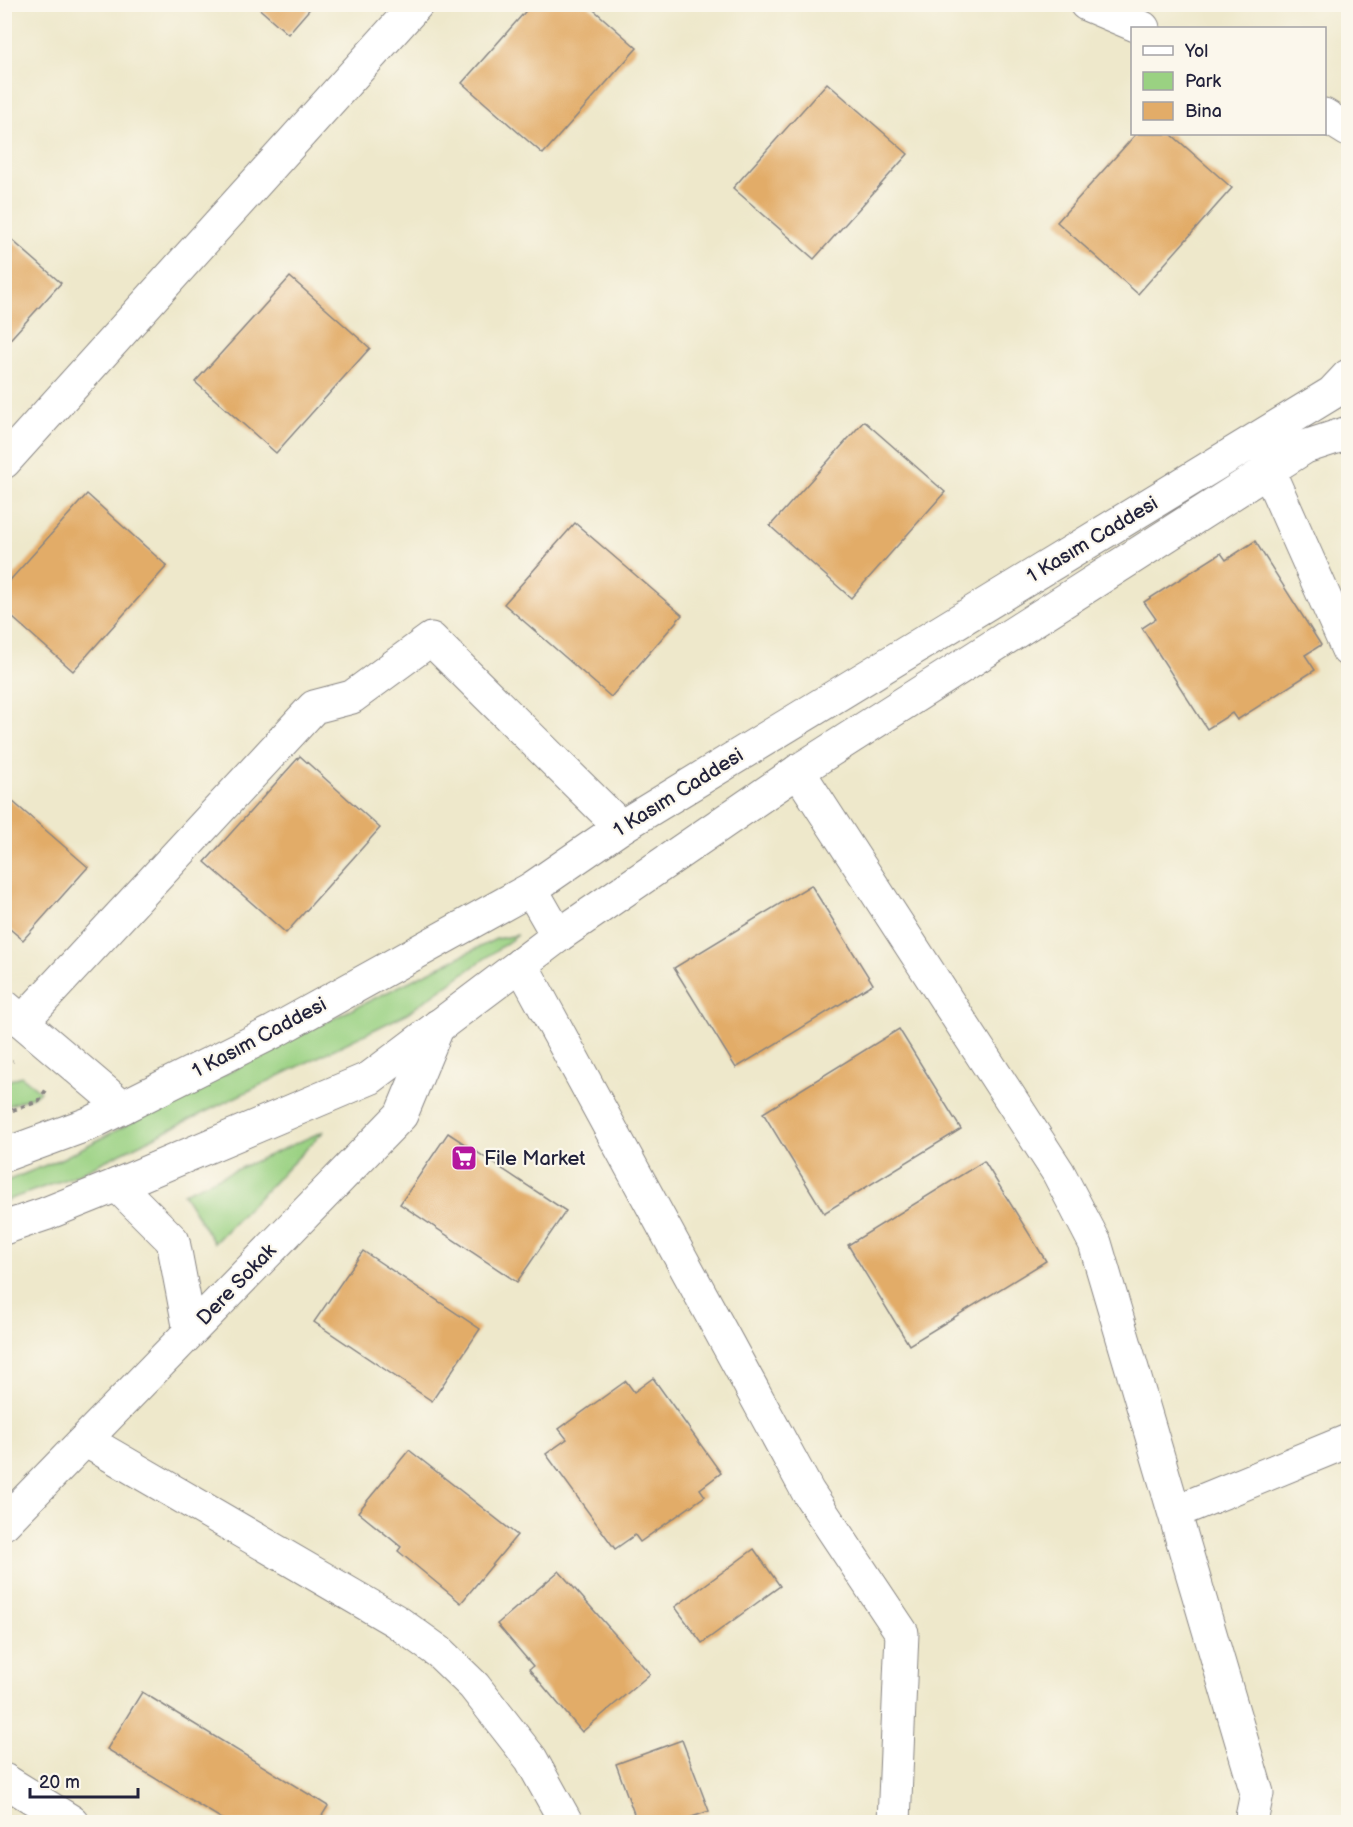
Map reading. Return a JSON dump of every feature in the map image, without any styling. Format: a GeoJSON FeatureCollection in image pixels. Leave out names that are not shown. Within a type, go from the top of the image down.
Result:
{"type":"FeatureCollection","features":[{"type":"Feature","properties":{"kind":"street"},"geometry":{"type":"LineString","coordinates":[[4,462],[417,4]]}},
{"type":"Feature","properties":{"kind":"street"},"geometry":{"type":"LineString","coordinates":[[1086,4],[1141,27]]}},
{"type":"Feature","properties":{"kind":"street"},"geometry":{"type":"LineString","coordinates":[[1326,116],[1348,130]]}},
{"type":"Feature","properties":{"kind":"street","name":"1 Kasım Caddesi"},"geometry":{"type":"LineString","coordinates":[[4,1155],[91,1123],[273,1032],[531,889],[621,827],[1340,384]]}},
{"type":"Feature","properties":{"kind":"street","name":"1 Kasım Caddesi"},"geometry":{"type":"LineString","coordinates":[[4,1228],[117,1185],[370,1078],[558,936],[798,771],[1305,447],[1348,433]]}},
{"type":"Feature","properties":{"kind":"street"},"geometry":{"type":"LineString","coordinates":[[1268,470],[1348,650]]}},
{"type":"Feature","properties":{"kind":"street"},"geometry":{"type":"LineString","coordinates":[[123,1107],[14,1014],[314,707],[352,697],[431,639],[621,827]]}},
{"type":"Feature","properties":{"kind":"street"},"geometry":{"type":"LineString","coordinates":[[798,771],[1058,1172],[1095,1243],[1257,1792],[1251,1822]]}},
{"type":"Feature","properties":{"kind":"street"},"geometry":{"type":"LineString","coordinates":[[531,889],[558,936]]}},
{"type":"Feature","properties":{"kind":"street"},"geometry":{"type":"LineString","coordinates":[[520,964],[808,1492],[902,1633],[894,1822]]}},
{"type":"Feature","properties":{"kind":"street","name":"Dere Sokak"},"geometry":{"type":"LineString","coordinates":[[4,1522],[401,1115],[438,1026]]}},
{"type":"Feature","properties":{"kind":"street"},"geometry":{"type":"LineString","coordinates":[[117,1185],[173,1241],[190,1331]]}},
{"type":"Feature","properties":{"kind":"street"},"geometry":{"type":"LineString","coordinates":[[85,1440],[396,1621],[439,1652],[474,1686],[531,1759],[566,1822]]}},
{"type":"Feature","properties":{"kind":"street"},"geometry":{"type":"LineString","coordinates":[[1174,1512],[1348,1442]]}},
{"type":"Feature","properties":{"kind":"street"},"geometry":{"type":"LineString","coordinates":[[4,1780],[72,1822]]}},
{"type":"Feature","properties":{"kind":"path"},"geometry":{"type":"LineString","coordinates":[[4,1054],[21,1068]]}},
{"type":"Feature","properties":{"kind":"path"},"geometry":{"type":"LineString","coordinates":[[12,1054],[19,1061]]}},
{"type":"Feature","properties":{"kind":"path"},"geometry":{"type":"LineString","coordinates":[[4,1064],[13,1061]]}},
{"type":"Feature","properties":{"kind":"path"},"geometry":{"type":"LineString","coordinates":[[4,1113],[39,1101],[46,1090],[40,1082],[49,1088],[51,1094],[41,1105],[4,1118]]}},
{"type":"Feature","properties":{"kind":"green space"},"geometry":{"type":"Polygon","coordinates":[[[518,935],[406,1014],[72,1177],[5,1201],[4,1182],[61,1159],[320,1025],[496,939],[518,935]]]}},
{"type":"Feature","properties":{"kind":"green space"},"geometry":{"type":"Polygon","coordinates":[[[21,1076],[40,1091],[34,1096],[5,1107],[5,1082],[21,1076]]]}},
{"type":"Feature","properties":{"kind":"green space"},"geometry":{"type":"Polygon","coordinates":[[[324,1131],[214,1243],[183,1193],[324,1131]]]}},
{"type":"Feature","properties":{"kind":"building"},"geometry":{"type":"Polygon","coordinates":[[[254,4],[314,4],[288,34],[254,4]]]}},
{"type":"Feature","properties":{"kind":"building"},"geometry":{"type":"Polygon","coordinates":[[[532,4],[587,4],[637,48],[543,154],[462,83],[532,4]]]}},
{"type":"Feature","properties":{"kind":"building"},"geometry":{"type":"Polygon","coordinates":[[[827,83],[908,154],[814,259],[733,188],[827,83]]]}},
{"type":"Feature","properties":{"kind":"building"},"geometry":{"type":"Polygon","coordinates":[[[1135,135],[1172,135],[1232,188],[1138,294],[1057,222],[1135,135]]]}},
{"type":"Feature","properties":{"kind":"building"},"geometry":{"type":"Polygon","coordinates":[[[4,233],[61,283],[4,346],[4,233]]]}},
{"type":"Feature","properties":{"kind":"building"},"geometry":{"type":"Polygon","coordinates":[[[290,277],[370,348],[276,453],[195,382],[290,277]]]}},
{"type":"Feature","properties":{"kind":"building"},"geometry":{"type":"Polygon","coordinates":[[[864,421],[945,492],[851,598],[770,526],[864,421]]]}},
{"type":"Feature","properties":{"kind":"building"},"geometry":{"type":"Polygon","coordinates":[[[87,494],[167,566],[73,671],[4,610],[4,587],[87,494]]]}},
{"type":"Feature","properties":{"kind":"building"},"geometry":{"type":"Polygon","coordinates":[[[575,523],[682,615],[611,697],[504,604],[575,523]]]}},
{"type":"Feature","properties":{"kind":"building"},"geometry":{"type":"Polygon","coordinates":[[[1255,541],[1321,645],[1305,655],[1315,670],[1237,720],[1232,713],[1207,729],[1142,628],[1156,619],[1144,602],[1221,553],[1226,560],[1255,541]]]}},
{"type":"Feature","properties":{"kind":"building"},"geometry":{"type":"Polygon","coordinates":[[[300,756],[380,828],[286,933],[205,862],[300,756]]]}},
{"type":"Feature","properties":{"kind":"building"},"geometry":{"type":"Polygon","coordinates":[[[4,794],[88,867],[23,940],[4,924],[4,794]]]}},
{"type":"Feature","properties":{"kind":"building"},"geometry":{"type":"Polygon","coordinates":[[[811,885],[873,984],[736,1068],[674,968],[811,885]]]}},
{"type":"Feature","properties":{"kind":"building"},"geometry":{"type":"Polygon","coordinates":[[[899,1029],[961,1129],[824,1213],[763,1113],[899,1029]]]}},
{"type":"Feature","properties":{"kind":"building"},"geometry":{"type":"Polygon","coordinates":[[[448,1133],[566,1211],[517,1282],[400,1204],[448,1133]]]}},
{"type":"Feature","properties":{"kind":"building"},"geometry":{"type":"Polygon","coordinates":[[[984,1161],[1046,1261],[909,1345],[848,1245],[984,1161]]]}},
{"type":"Feature","properties":{"kind":"building"},"geometry":{"type":"Polygon","coordinates":[[[363,1251],[480,1329],[432,1401],[314,1322],[363,1251]]]}},
{"type":"Feature","properties":{"kind":"building"},"geometry":{"type":"Polygon","coordinates":[[[653,1378],[721,1473],[700,1489],[705,1496],[640,1542],[635,1535],[615,1549],[546,1454],[567,1439],[559,1429],[626,1381],[634,1392],[653,1378]]]}},
{"type":"Feature","properties":{"kind":"building"},"geometry":{"type":"Polygon","coordinates":[[[409,1450],[517,1535],[461,1603],[398,1551],[401,1547],[358,1512],[409,1450]]]}},
{"type":"Feature","properties":{"kind":"building"},"geometry":{"type":"Polygon","coordinates":[[[754,1549],[780,1586],[702,1643],[675,1607],[754,1549]]]}},
{"type":"Feature","properties":{"kind":"building"},"geometry":{"type":"Polygon","coordinates":[[[559,1571],[650,1674],[582,1732],[529,1669],[533,1666],[497,1624],[559,1571]]]}},
{"type":"Feature","properties":{"kind":"building"},"geometry":{"type":"Polygon","coordinates":[[[142,1692],[328,1806],[318,1822],[227,1822],[107,1749],[142,1692]]]}},
{"type":"Feature","properties":{"kind":"building"},"geometry":{"type":"Polygon","coordinates":[[[682,1740],[709,1811],[678,1822],[637,1822],[616,1764],[682,1740]]]}},
{"type":"Feature","properties":{"kind":"place","name":"File Market"},"geometry":{"type":"Point","coordinates":[464,1158]}}]}
